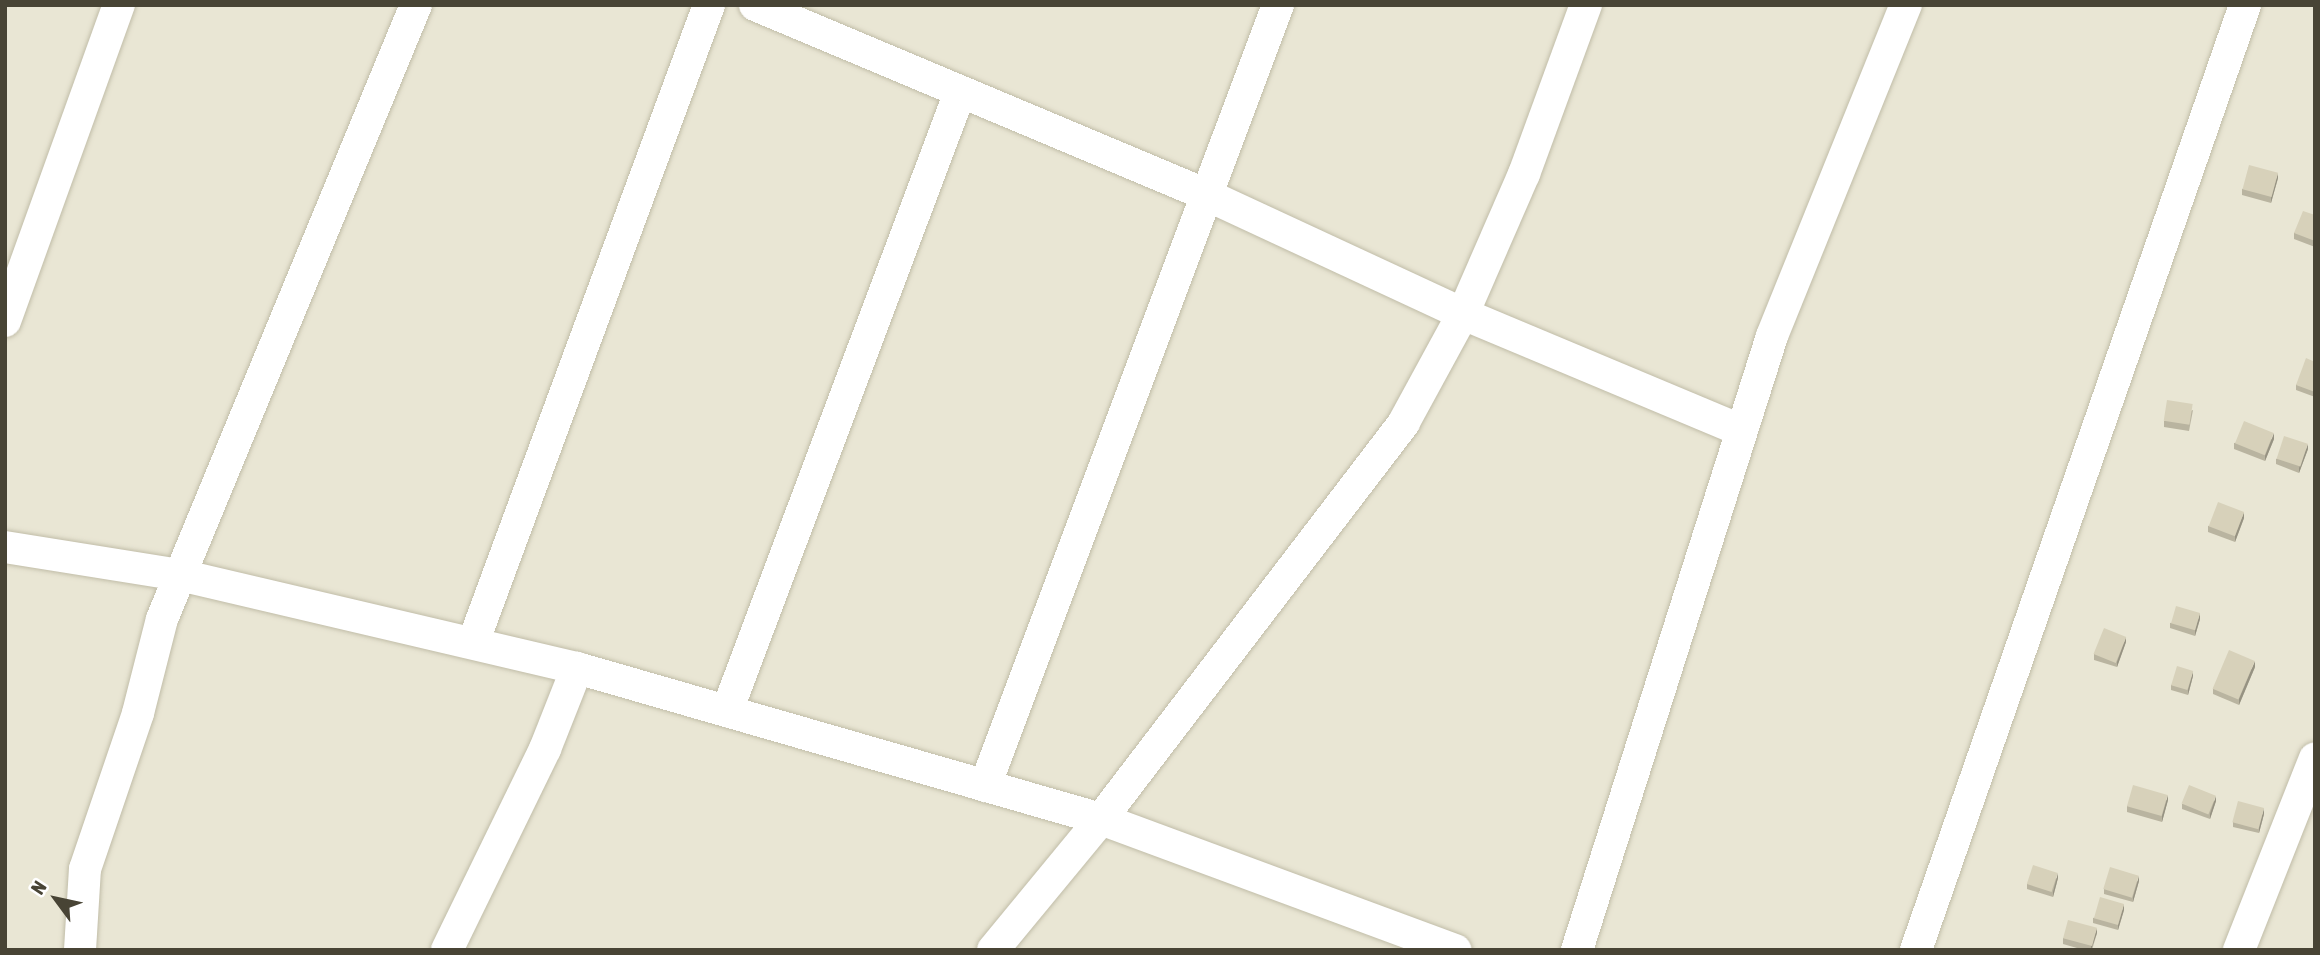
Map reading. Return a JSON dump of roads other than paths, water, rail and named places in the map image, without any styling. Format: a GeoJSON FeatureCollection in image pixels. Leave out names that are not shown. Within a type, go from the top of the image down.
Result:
{"type":"FeatureCollection","features":[{"type":"Feature","properties":{"kind":"street"},"geometry":{"type":"LineString","coordinates":[[5,321],[119,5]]}},
{"type":"Feature","properties":{"kind":"street"},"geometry":{"type":"LineString","coordinates":[[80,950],[85,869],[138,713],[162,619],[416,5]]}},
{"type":"Feature","properties":{"kind":"street"},"geometry":{"type":"LineString","coordinates":[[473,643],[709,5]]}},
{"type":"Feature","properties":{"kind":"street"},"geometry":{"type":"LineString","coordinates":[[755,5],[1209,196],[1463,314],[1740,430]]}},
{"type":"Feature","properties":{"kind":"street"},"geometry":{"type":"LineString","coordinates":[[985,786],[1209,196],[1278,5]]}},
{"type":"Feature","properties":{"kind":"street"},"geometry":{"type":"LineString","coordinates":[[993,950],[1101,819],[1404,422],[1463,314],[1524,174],[1586,5]]}},
{"type":"Feature","properties":{"kind":"street"},"geometry":{"type":"LineString","coordinates":[[1577,950],[1772,336],[1906,5]]}},
{"type":"Feature","properties":{"kind":"street"},"geometry":{"type":"LineString","coordinates":[[1916,950],[2245,5]]}},
{"type":"Feature","properties":{"kind":"street"},"geometry":{"type":"LineString","coordinates":[[727,711],[960,92]]}},
{"type":"Feature","properties":{"kind":"street"},"geometry":{"type":"LineString","coordinates":[[5,547],[180,575],[577,667],[1101,819],[1456,950]]}},
{"type":"Feature","properties":{"kind":"street"},"geometry":{"type":"LineString","coordinates":[[447,950],[545,749],[577,667]]}},
{"type":"Feature","properties":{"kind":"street"},"geometry":{"type":"LineString","coordinates":[[2239,950],[2315,758]]}}]}
